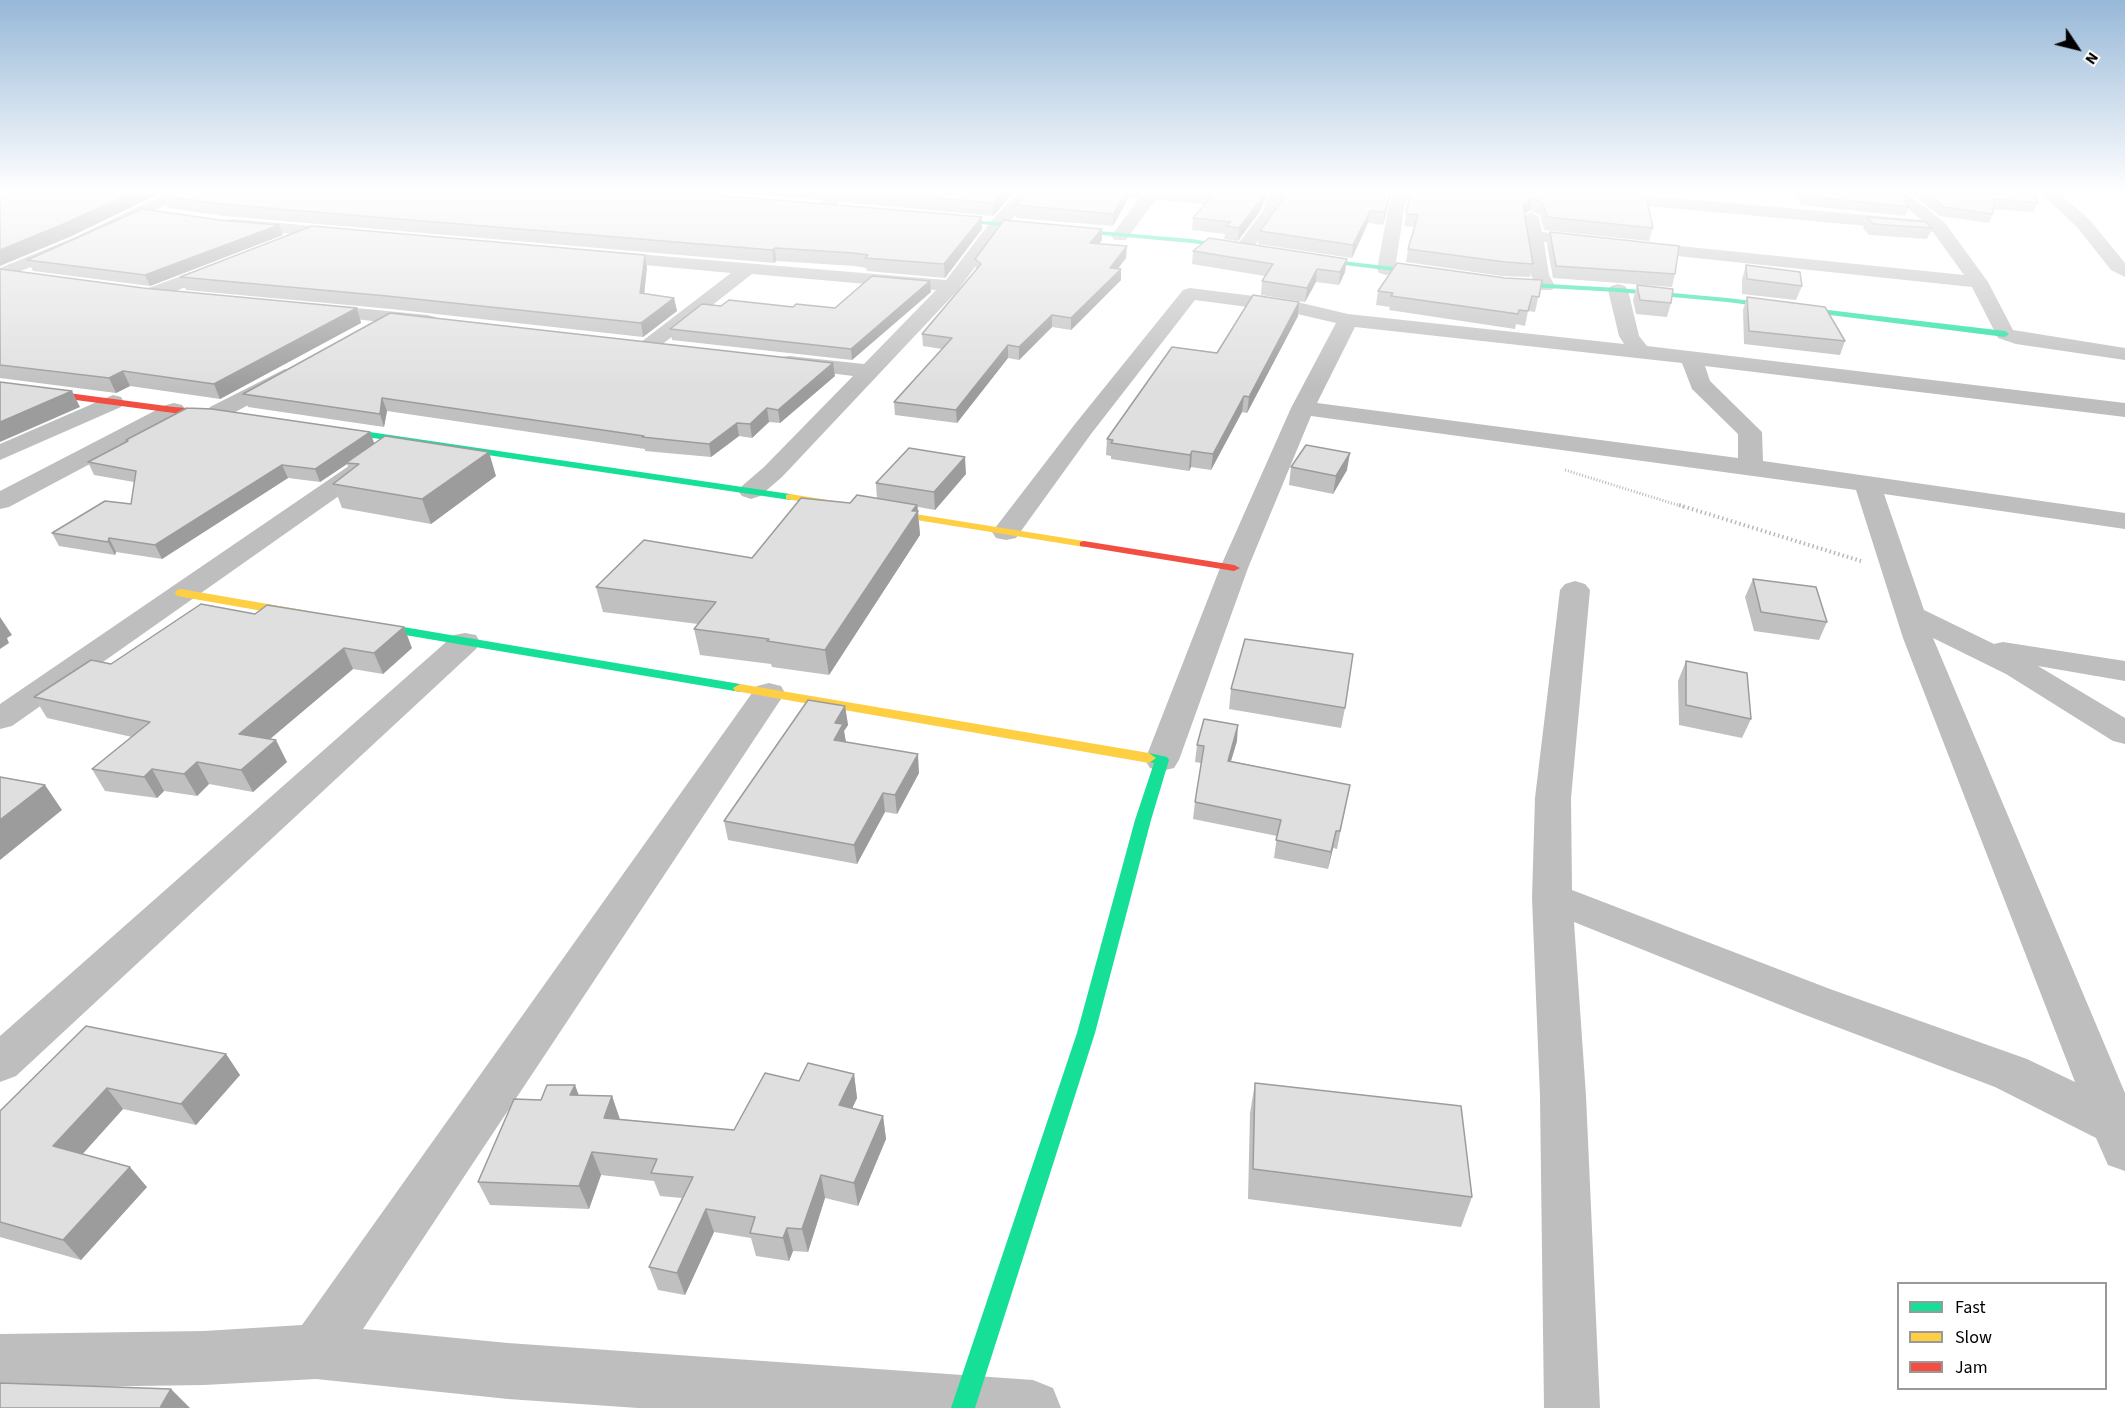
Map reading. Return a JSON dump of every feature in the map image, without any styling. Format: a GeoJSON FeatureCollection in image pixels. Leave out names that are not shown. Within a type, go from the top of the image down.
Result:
{"type":"FeatureCollection","features":[{"type":"Feature","properties":{"kind":"street"},"geometry":{"type":"LineString","coordinates":[[1,274],[43,257]]}},
{"type":"Feature","properties":{"kind":"street"},"geometry":{"type":"LineString","coordinates":[[602,257],[951,286]]}},
{"type":"Feature","properties":{"kind":"street"},"geometry":{"type":"LineString","coordinates":[[751,491],[773,472],[951,286],[973,257]]}},
{"type":"Feature","properties":{"kind":"street"},"geometry":{"type":"LineString","coordinates":[[1296,257],[1446,276]]}},
{"type":"Feature","properties":{"kind":"street"},"geometry":{"type":"LineString","coordinates":[[1386,269],[1388,257]]}},
{"type":"Feature","properties":{"kind":"street"},"geometry":{"type":"LineString","coordinates":[[1537,257],[1540,275],[1545,286]]}},
{"type":"Feature","properties":{"kind":"street"},"geometry":{"type":"LineString","coordinates":[[1734,257],[1979,282]]}},
{"type":"Feature","properties":{"kind":"street"},"geometry":{"type":"LineString","coordinates":[[1961,257],[1979,282],[2005,334]]}},
{"type":"Feature","properties":{"kind":"street"},"geometry":{"type":"LineString","coordinates":[[2109,257],[2117,267],[2125,271]]}},
{"type":"Feature","properties":{"kind":"street"},"geometry":{"type":"LineString","coordinates":[[150,294],[239,261]]}},
{"type":"Feature","properties":{"kind":"street"},"geometry":{"type":"LineString","coordinates":[[648,346],[747,269]]}},
{"type":"Feature","properties":{"kind":"street"},"geometry":{"type":"LineString","coordinates":[[1,274],[36,279]]}},
{"type":"Feature","properties":{"kind":"street"},"geometry":{"type":"LineString","coordinates":[[1481,281],[1727,300],[2005,334],[2016,338],[2125,354]]}},
{"type":"Feature","properties":{"kind":"street"},"geometry":{"type":"LineString","coordinates":[[1618,290],[1629,336],[1640,352]]}},
{"type":"Feature","properties":{"kind":"street"},"geometry":{"type":"LineString","coordinates":[[127,291],[196,299]]}},
{"type":"Feature","properties":{"kind":"street"},"geometry":{"type":"LineString","coordinates":[[1006,532],[1083,429],[1190,294],[1293,307],[1348,320],[1640,352],[2125,410]]}},
{"type":"Feature","properties":{"kind":"street"},"geometry":{"type":"LineString","coordinates":[[299,309],[449,324]]}},
{"type":"Feature","properties":{"kind":"street"},"geometry":{"type":"LineString","coordinates":[[360,335],[391,317]]}},
{"type":"Feature","properties":{"kind":"street"},"geometry":{"type":"LineString","coordinates":[[963,1405],[1086,1033],[1143,820],[1162,760],[1234,568],[1303,408],[1348,320]]}},
{"type":"Feature","properties":{"kind":"street"},"geometry":{"type":"LineString","coordinates":[[624,343],[671,349]]}},
{"type":"Feature","properties":{"kind":"street"},"geometry":{"type":"LineString","coordinates":[[1691,358],[1700,384],[1750,432],[1751,467]]}},
{"type":"Feature","properties":{"kind":"street"},"geometry":{"type":"LineString","coordinates":[[764,359],[868,371]]}},
{"type":"Feature","properties":{"kind":"street"},"geometry":{"type":"LineString","coordinates":[[218,412],[307,364]]}},
{"type":"Feature","properties":{"kind":"street"},"geometry":{"type":"LineString","coordinates":[[0,387],[174,410],[218,412],[240,416]]}},
{"type":"Feature","properties":{"kind":"street"},"geometry":{"type":"LineString","coordinates":[[0,453],[113,402]]}},
{"type":"Feature","properties":{"kind":"street"},"geometry":{"type":"LineString","coordinates":[[1303,408],[1751,467],[2125,521]]}},
{"type":"Feature","properties":{"kind":"street"},"geometry":{"type":"LineString","coordinates":[[0,500],[174,410]]}},
{"type":"Feature","properties":{"kind":"street"},"geometry":{"type":"LineString","coordinates":[[309,426],[751,491],[1234,568]]}},
{"type":"Feature","properties":{"kind":"street"},"geometry":{"type":"LineString","coordinates":[[0,719],[402,440]]}},
{"type":"Feature","properties":{"kind":"street"},"geometry":{"type":"LineString","coordinates":[[1867,483],[1914,626],[2122,1134]]}},
{"type":"Feature","properties":{"kind":"street"},"geometry":{"type":"LineString","coordinates":[[1572,1408],[1563,1096],[1552,898],[1553,798],[1575,590]]}},
{"type":"Feature","properties":{"kind":"street"},"geometry":{"type":"LineString","coordinates":[[181,593],[323,618]]}},
{"type":"Feature","properties":{"kind":"street"},"geometry":{"type":"LineString","coordinates":[[347,622],[1162,760]]}},
{"type":"Feature","properties":{"kind":"street"},"geometry":{"type":"LineString","coordinates":[[1914,626],[1977,647],[2017,667],[2125,734]]}},
{"type":"Feature","properties":{"kind":"street"},"geometry":{"type":"LineString","coordinates":[[0,1063],[465,642]]}},
{"type":"Feature","properties":{"kind":"street"},"geometry":{"type":"LineString","coordinates":[[1977,647],[2125,671]]}},
{"type":"Feature","properties":{"kind":"street"},"geometry":{"type":"LineString","coordinates":[[316,1352],[769,693]]}},
{"type":"Feature","properties":{"kind":"street"},"geometry":{"type":"LineString","coordinates":[[1552,898],[2011,1073],[2122,1134]]}},
{"type":"Feature","properties":{"kind":"street"},"geometry":{"type":"LineString","coordinates":[[0,1361],[204,1358],[316,1352],[520,1372],[963,1405],[1033,1408]]}},
{"type":"Feature","properties":{"kind":"path"},"geometry":{"type":"LineString","coordinates":[[1565,470],[1896,572]]}},
{"type":"Feature","properties":{"kind":"building"},"geometry":{"type":"Polygon","coordinates":[[[34,257],[194,257],[145,275],[27,260],[34,257]]]}},
{"type":"Feature","properties":{"kind":"building"},"geometry":{"type":"Polygon","coordinates":[[[233,257],[645,257],[640,293],[674,298],[641,323],[180,277],[233,257]]]}},
{"type":"Feature","properties":{"kind":"building"},"geometry":{"type":"Polygon","coordinates":[[[866,257],[950,257],[944,264],[865,258],[866,257]]]}},
{"type":"Feature","properties":{"kind":"building"},"geometry":{"type":"Polygon","coordinates":[[[977,257],[1119,257],[1110,268],[1121,269],[1071,318],[1052,315],[1019,347],[1008,345],[956,410],[894,402],[952,338],[922,334],[981,264],[975,259],[977,257]]]}},
{"type":"Feature","properties":{"kind":"building"},"geometry":{"type":"Polygon","coordinates":[[[1228,257],[1332,257],[1347,259],[1340,272],[1317,269],[1307,288],[1262,281],[1273,264],[1228,257]]]}},
{"type":"Feature","properties":{"kind":"building"},"geometry":{"type":"Polygon","coordinates":[[[1466,257],[1532,257],[1533,264],[1466,257]]]}},
{"type":"Feature","properties":{"kind":"building"},"geometry":{"type":"Polygon","coordinates":[[[1554,257],[1677,257],[1675,274],[1556,266],[1554,257]]]}},
{"type":"Feature","properties":{"kind":"building"},"geometry":{"type":"Polygon","coordinates":[[[1397,263],[1505,278],[1542,280],[1539,297],[1532,296],[1528,311],[1519,310],[1518,314],[1391,296],[1393,293],[1378,291],[1397,263]]]}},
{"type":"Feature","properties":{"kind":"building"},"geometry":{"type":"Polygon","coordinates":[[[1746,265],[1800,272],[1802,286],[1747,279],[1746,265]]]}},
{"type":"Feature","properties":{"kind":"building"},"geometry":{"type":"Polygon","coordinates":[[[0,269],[143,288],[357,308],[214,384],[123,371],[109,378],[0,365],[0,269]]]}},
{"type":"Feature","properties":{"kind":"building"},"geometry":{"type":"Polygon","coordinates":[[[872,276],[930,281],[851,349],[670,329],[702,304],[721,306],[729,300],[793,307],[796,304],[835,308],[872,276]]]}},
{"type":"Feature","properties":{"kind":"building"},"geometry":{"type":"Polygon","coordinates":[[[1637,285],[1673,289],[1671,303],[1640,300],[1637,285]]]}},
{"type":"Feature","properties":{"kind":"building"},"geometry":{"type":"Polygon","coordinates":[[[1253,295],[1299,302],[1249,397],[1244,396],[1213,454],[1192,451],[1190,455],[1111,443],[1113,440],[1107,439],[1172,347],[1217,353],[1253,295]]]}},
{"type":"Feature","properties":{"kind":"building"},"geometry":{"type":"Polygon","coordinates":[[[1747,297],[1825,307],[1845,341],[1749,331],[1747,297]]]}},
{"type":"Feature","properties":{"kind":"building"},"geometry":{"type":"Polygon","coordinates":[[[390,313],[833,363],[778,410],[767,408],[750,424],[737,423],[709,444],[642,437],[644,436],[382,398],[380,414],[243,394],[390,313]]]}},
{"type":"Feature","properties":{"kind":"building"},"geometry":{"type":"Polygon","coordinates":[[[0,382],[72,391],[0,422],[0,382]]]}},
{"type":"Feature","properties":{"kind":"building"},"geometry":{"type":"Polygon","coordinates":[[[187,408],[212,409],[370,432],[315,469],[282,465],[155,545],[109,538],[108,542],[52,533],[105,501],[131,504],[136,471],[88,462],[187,408]]]}},
{"type":"Feature","properties":{"kind":"building"},"geometry":{"type":"Polygon","coordinates":[[[385,436],[489,452],[422,499],[333,484],[359,464],[346,463],[385,436]]]}},
{"type":"Feature","properties":{"kind":"building"},"geometry":{"type":"Polygon","coordinates":[[[1306,445],[1350,453],[1336,476],[1291,467],[1306,445]]]}},
{"type":"Feature","properties":{"kind":"building"},"geometry":{"type":"Polygon","coordinates":[[[909,448],[965,457],[934,492],[876,483],[909,448]]]}},
{"type":"Feature","properties":{"kind":"building"},"geometry":{"type":"Polygon","coordinates":[[[857,495],[917,505],[912,511],[918,511],[825,650],[767,641],[769,639],[694,629],[716,602],[596,587],[644,540],[752,558],[801,498],[850,503],[857,495]]]}},
{"type":"Feature","properties":{"kind":"building"},"geometry":{"type":"Polygon","coordinates":[[[1753,579],[1816,587],[1827,622],[1761,612],[1753,579]]]}},
{"type":"Feature","properties":{"kind":"building"},"geometry":{"type":"Polygon","coordinates":[[[201,604],[255,614],[267,605],[404,627],[374,653],[344,648],[239,734],[276,740],[241,770],[197,762],[184,774],[152,769],[144,777],[92,769],[150,722],[34,697],[91,660],[111,664],[201,604]]]}},
{"type":"Feature","properties":{"kind":"building"},"geometry":{"type":"Polygon","coordinates":[[[1245,639],[1353,654],[1345,708],[1231,689],[1245,639]]]}},
{"type":"Feature","properties":{"kind":"building"},"geometry":{"type":"Polygon","coordinates":[[[1686,661],[1747,673],[1751,719],[1686,705],[1686,661]]]}},
{"type":"Feature","properties":{"kind":"building"},"geometry":{"type":"Polygon","coordinates":[[[808,700],[845,706],[835,723],[843,724],[834,740],[918,754],[895,795],[883,793],[854,845],[724,821],[808,700]]]}},
{"type":"Feature","properties":{"kind":"building"},"geometry":{"type":"Polygon","coordinates":[[[1204,719],[1238,725],[1228,761],[1350,785],[1340,831],[1336,831],[1331,852],[1276,840],[1281,820],[1195,802],[1204,746],[1197,745],[1204,719]]]}},
{"type":"Feature","properties":{"kind":"building"},"geometry":{"type":"Polygon","coordinates":[[[0,777],[45,785],[0,820],[0,777]]]}},
{"type":"Feature","properties":{"kind":"building"},"geometry":{"type":"Polygon","coordinates":[[[86,1026],[226,1054],[181,1104],[107,1088],[53,1146],[130,1167],[63,1240],[0,1222],[0,1111],[86,1026]]]}},
{"type":"Feature","properties":{"kind":"building"},"geometry":{"type":"Polygon","coordinates":[[[808,1063],[854,1074],[839,1105],[883,1116],[854,1183],[821,1175],[802,1229],[787,1228],[783,1238],[750,1233],[755,1217],[706,1209],[677,1273],[649,1267],[693,1177],[651,1173],[657,1159],[592,1152],[579,1186],[478,1182],[514,1099],[541,1100],[547,1085],[575,1085],[570,1095],[612,1096],[604,1118],[734,1130],[765,1073],[799,1081],[808,1063]]]}},
{"type":"Feature","properties":{"kind":"building"},"geometry":{"type":"Polygon","coordinates":[[[1255,1083],[1461,1106],[1472,1197],[1253,1169],[1255,1083]]]}},
{"type":"Feature","properties":{"kind":"building"},"geometry":{"type":"Polygon","coordinates":[[[0,1383],[171,1389],[160,1408],[0,1408],[0,1383]]]}},
{"type":"Feature","properties":{"kind":"traffic: fast"},"geometry":{"type":"LineString","coordinates":[[1303,258],[1436,274]]}},
{"type":"Feature","properties":{"kind":"traffic: fast"},"geometry":{"type":"LineString","coordinates":[[1496,283],[1618,290],[1727,300],[2005,334]]}},
{"type":"Feature","properties":{"kind":"traffic: fast"},"geometry":{"type":"LineString","coordinates":[[329,429],[790,497]]}},
{"type":"Feature","properties":{"kind":"traffic: fast"},"geometry":{"type":"LineString","coordinates":[[362,624],[740,688]]}},
{"type":"Feature","properties":{"kind":"traffic: fast"},"geometry":{"type":"LineString","coordinates":[[963,1408],[1086,1033],[1143,820],[1162,760],[1149,758]]}},
{"type":"Feature","properties":{"kind":"traffic: slow"},"geometry":{"type":"LineString","coordinates":[[790,497],[1084,544]]}},
{"type":"Feature","properties":{"kind":"traffic: slow"},"geometry":{"type":"LineString","coordinates":[[181,593],[308,615]]}},
{"type":"Feature","properties":{"kind":"traffic: slow"},"geometry":{"type":"LineString","coordinates":[[740,688],[1149,758]]}},
{"type":"Feature","properties":{"kind":"traffic: jam"},"geometry":{"type":"LineString","coordinates":[[0,387],[174,410],[227,414]]}},
{"type":"Feature","properties":{"kind":"traffic: jam"},"geometry":{"type":"LineString","coordinates":[[1084,544],[1234,568]]}}]}
